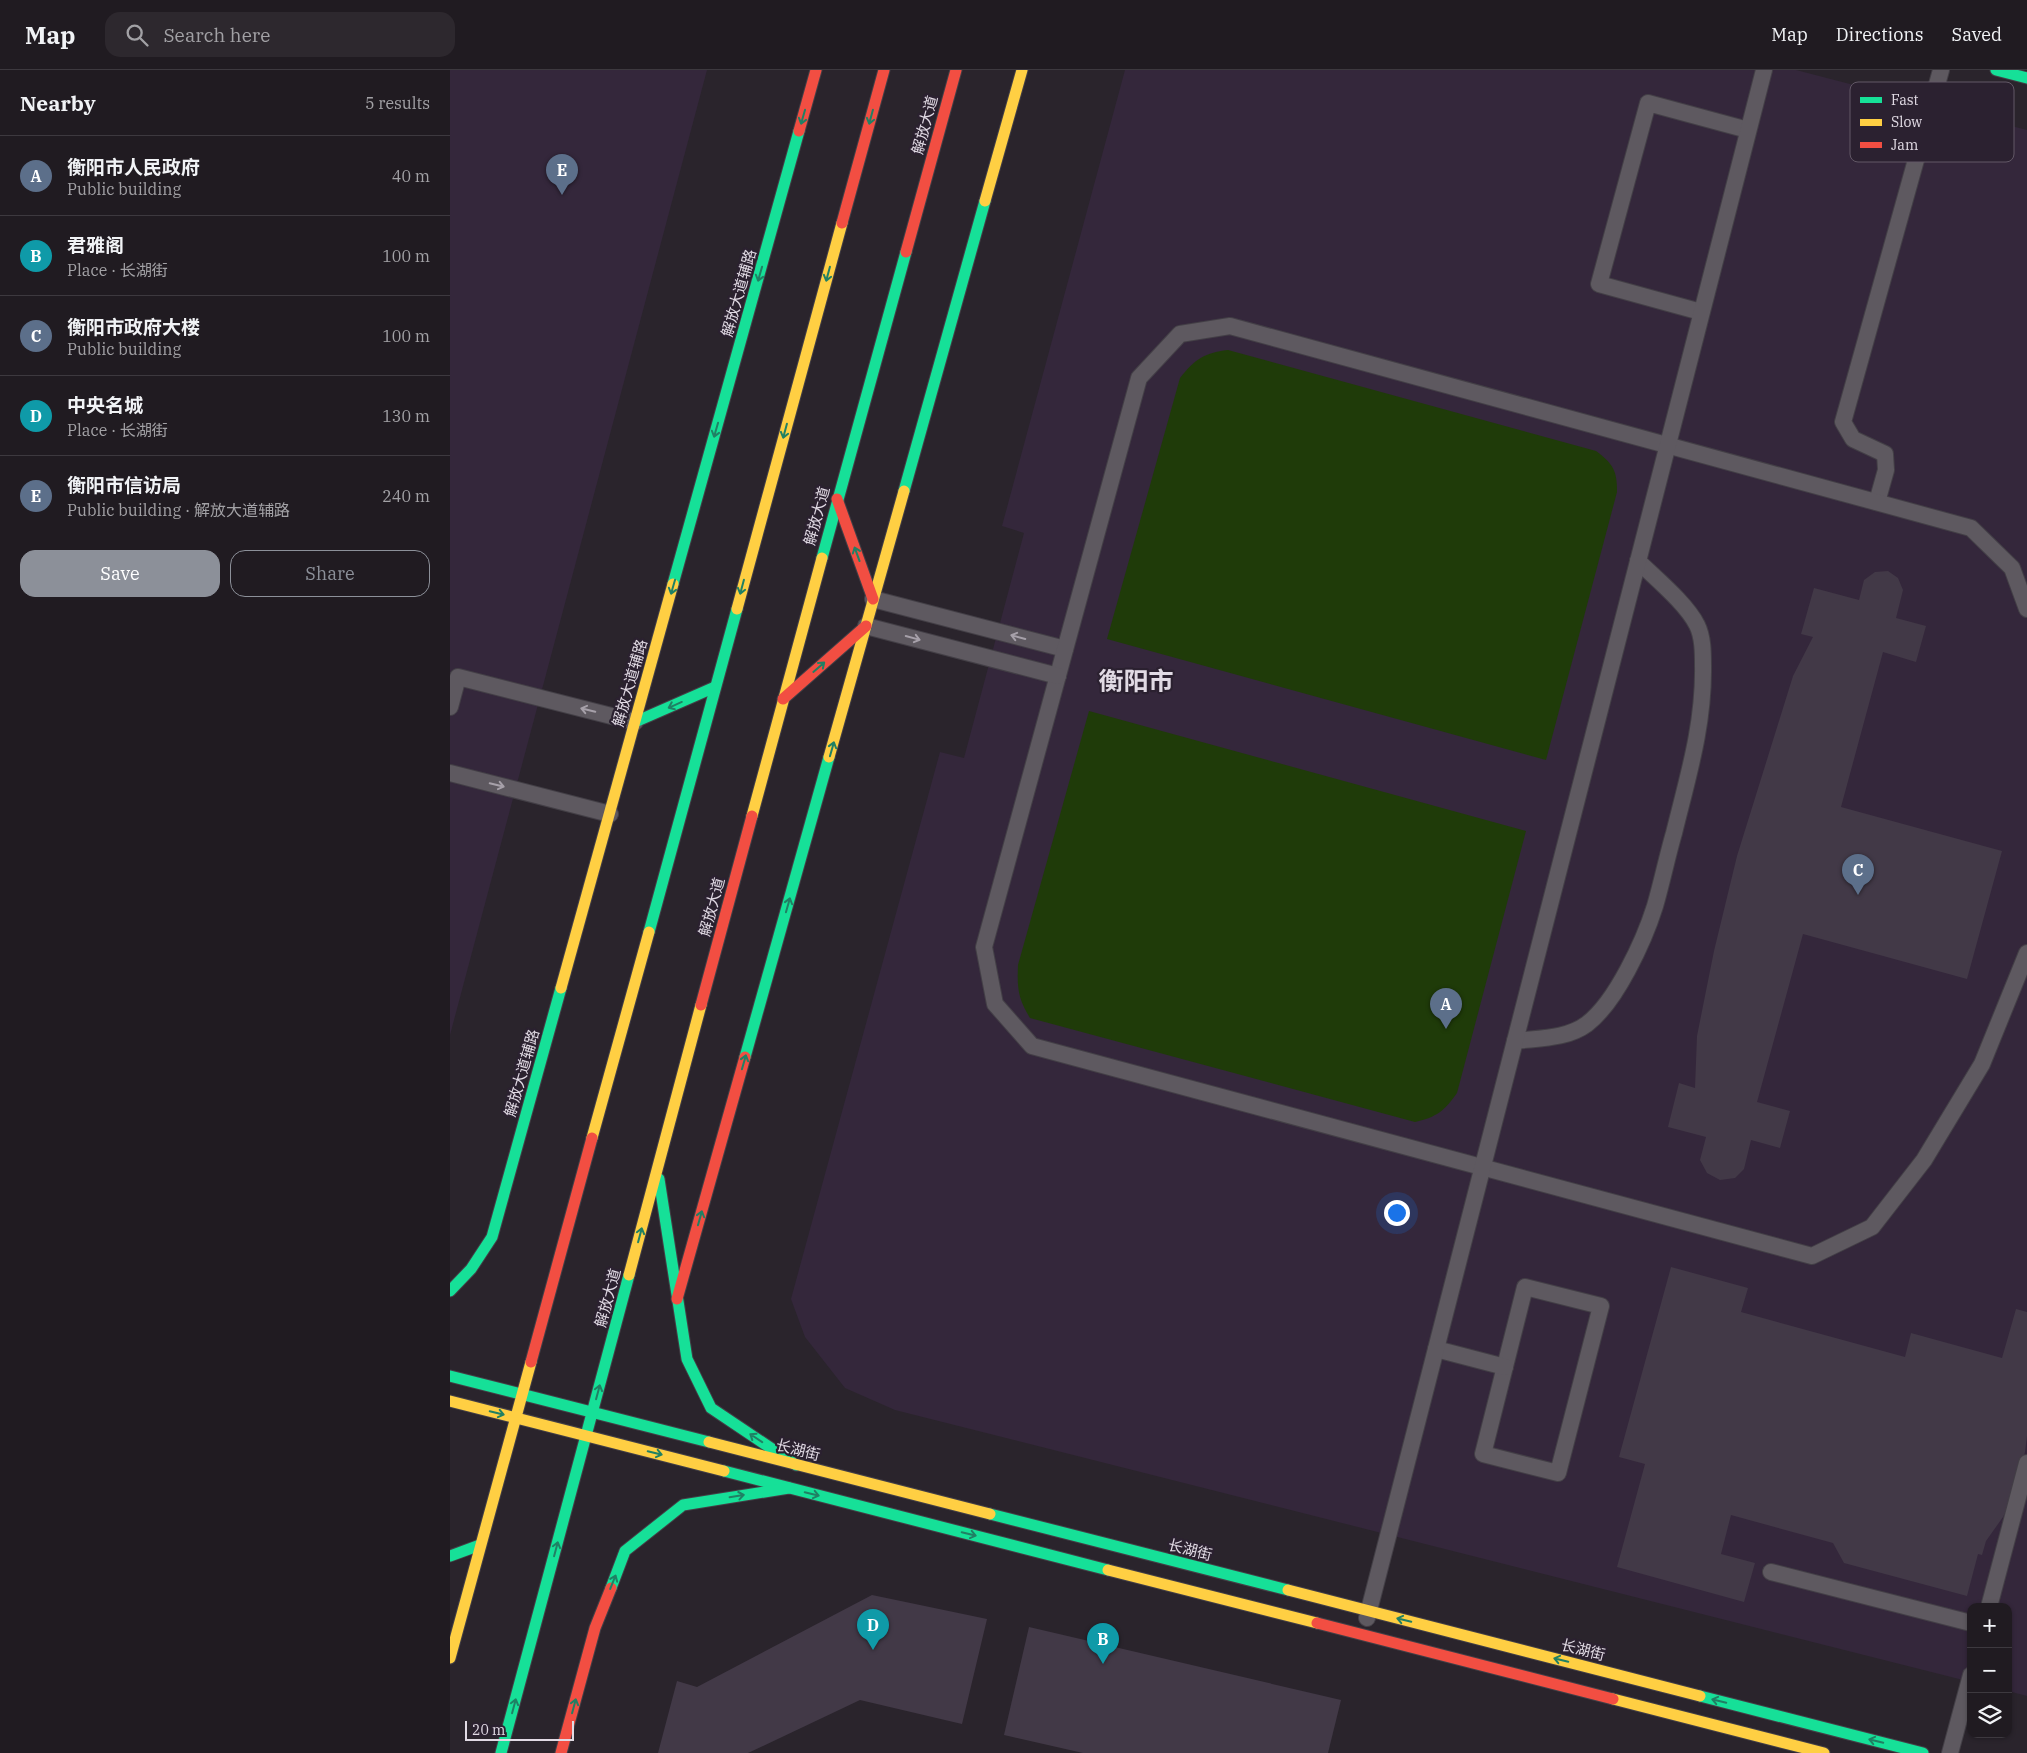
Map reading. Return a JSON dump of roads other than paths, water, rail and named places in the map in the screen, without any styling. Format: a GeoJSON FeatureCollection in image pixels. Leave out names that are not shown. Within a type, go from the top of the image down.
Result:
{"type":"FeatureCollection","features":[{"type":"Feature","properties":{"kind":"main road","name":"解放大道辅路"},"geometry":{"type":"LineString","coordinates":[[450,1292],[471,1269],[492,1237],[816,70]]}},
{"type":"Feature","properties":{"kind":"main road"},"geometry":{"type":"LineString","coordinates":[[450,1657],[884,70]]}},
{"type":"Feature","properties":{"kind":"main road","name":"解放大道"},"geometry":{"type":"LineString","coordinates":[[501,1753],[837,499],[956,70]]}},
{"type":"Feature","properties":{"kind":"main road"},"geometry":{"type":"LineString","coordinates":[[677,1299],[1022,70]]}},
{"type":"Feature","properties":{"kind":"main road"},"geometry":{"type":"LineString","coordinates":[[1996,70],[2027,78]]}},
{"type":"Feature","properties":{"kind":"main road"},"geometry":{"type":"LineString","coordinates":[[837,499],[873,599]]}},
{"type":"Feature","properties":{"kind":"main road"},"geometry":{"type":"LineString","coordinates":[[783,699],[866,626]]}},
{"type":"Feature","properties":{"kind":"main road"},"geometry":{"type":"LineString","coordinates":[[635,722],[715,687]]}},
{"type":"Feature","properties":{"kind":"main road"},"geometry":{"type":"LineString","coordinates":[[658,1168],[687,1359],[711,1408],[796,1465]]}},
{"type":"Feature","properties":{"kind":"main road","name":"长湖街"},"geometry":{"type":"LineString","coordinates":[[450,1376],[1923,1753]]}},
{"type":"Feature","properties":{"kind":"main road"},"geometry":{"type":"LineString","coordinates":[[450,1401],[1363,1635],[1779,1747],[1824,1753]]}},
{"type":"Feature","properties":{"kind":"main road"},"geometry":{"type":"LineString","coordinates":[[561,1753],[595,1628],[625,1551],[684,1505],[789,1488]]}},
{"type":"Feature","properties":{"kind":"main road"},"geometry":{"type":"LineString","coordinates":[[450,1556],[480,1545]]}},
{"type":"Feature","properties":{"kind":"lane"},"geometry":{"type":"LineString","coordinates":[[1363,1635],[1764,70]]}},
{"type":"Feature","properties":{"kind":"lane"},"geometry":{"type":"LineString","coordinates":[[1701,312],[1599,284],[1648,103],[1748,130]]}},
{"type":"Feature","properties":{"kind":"lane"},"geometry":{"type":"LineString","coordinates":[[1877,502],[1886,470],[1885,454],[1852,439],[1843,422],[1915,162]]}},
{"type":"Feature","properties":{"kind":"lane"},"geometry":{"type":"LineString","coordinates":[[2027,609],[2012,568],[1971,528],[1230,326],[1180,334],[1139,378],[984,947],[995,1004],[1032,1046],[1812,1256],[1872,1227],[1924,1160],[1982,1064],[2027,953]]}},
{"type":"Feature","properties":{"kind":"lane"},"geometry":{"type":"LineString","coordinates":[[1515,1041],[1570,1034],[1588,1023],[1607,1003],[1637,949],[1654,907],[1695,753],[1703,684],[1703,646],[1697,625],[1679,602],[1638,561]]}},
{"type":"Feature","properties":{"kind":"lane"},"geometry":{"type":"LineString","coordinates":[[873,599],[1065,649]]}},
{"type":"Feature","properties":{"kind":"lane"},"geometry":{"type":"LineString","coordinates":[[866,626],[1058,676]]}},
{"type":"Feature","properties":{"kind":"lane"},"geometry":{"type":"LineString","coordinates":[[450,707],[458,677],[635,722]]}},
{"type":"Feature","properties":{"kind":"lane"},"geometry":{"type":"LineString","coordinates":[[450,773],[610,814]]}},
{"type":"Feature","properties":{"kind":"lane"},"geometry":{"type":"LineString","coordinates":[[1525,1287],[1601,1306],[1558,1473],[1483,1454],[1505,1367],[1525,1287]]}},
{"type":"Feature","properties":{"kind":"lane"},"geometry":{"type":"LineString","coordinates":[[1436,1349],[1505,1367]]}},
{"type":"Feature","properties":{"kind":"lane"},"geometry":{"type":"LineString","coordinates":[[1990,1603],[2027,1463]]}},
{"type":"Feature","properties":{"kind":"lane"},"geometry":{"type":"LineString","coordinates":[[1770,1572],[1967,1622]]}},
{"type":"Feature","properties":{"kind":"lane"},"geometry":{"type":"LineString","coordinates":[[1950,1753],[1967,1690]]}},
{"type":"Feature","properties":{"kind":"place","name":"衡阳市信访局"},"geometry":{"type":"Point","coordinates":[562,195]}},
{"type":"Feature","properties":{"kind":"place","name":"衡阳市政府大楼"},"geometry":{"type":"Point","coordinates":[1858,895]}},
{"type":"Feature","properties":{"kind":"place","name":"衡阳市人民政府"},"geometry":{"type":"Point","coordinates":[1446,1029]}},
{"type":"Feature","properties":{"kind":"place","name":"中央名城"},"geometry":{"type":"Point","coordinates":[873,1650]}},
{"type":"Feature","properties":{"kind":"place","name":"君雅阁"},"geometry":{"type":"Point","coordinates":[1103,1664]}},
{"type":"Feature","properties":{"kind":"district","name":"衡阳市"},"geometry":{"type":"Point","coordinates":[1136,681]}}]}
